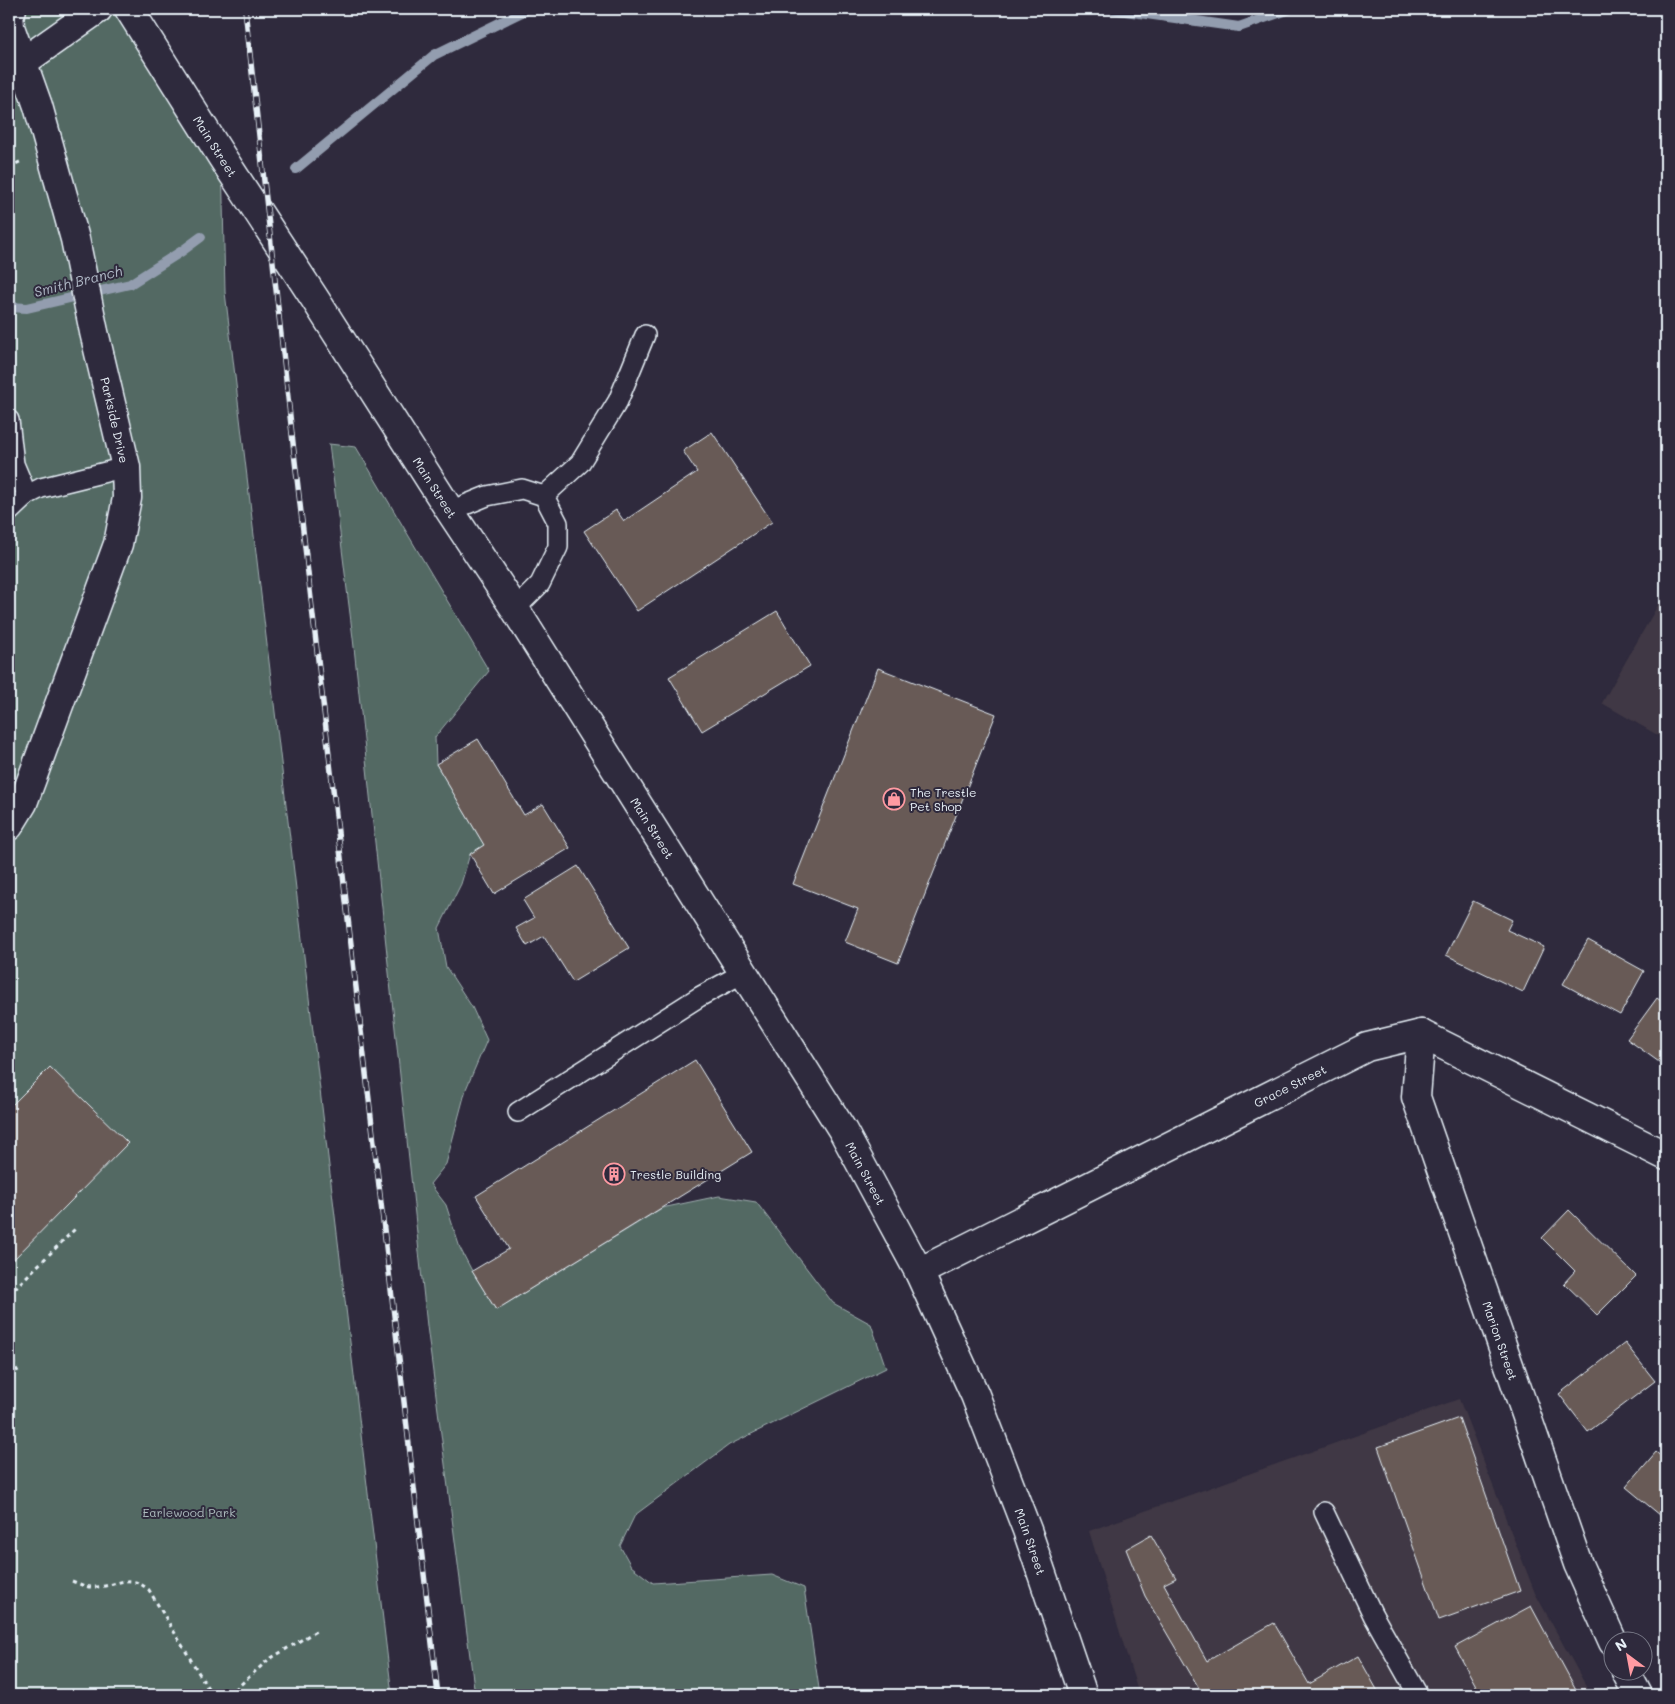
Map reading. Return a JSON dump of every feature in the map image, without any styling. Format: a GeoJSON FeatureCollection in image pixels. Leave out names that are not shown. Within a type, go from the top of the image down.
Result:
{"type":"FeatureCollection","features":[{"type":"Feature","properties":{"kind":"street","name":"Parkside Drive"},"geometry":{"type":"LineString","coordinates":[[9,826],[23,804],[118,544],[127,498],[126,467],[74,240],[38,106],[10,27],[9,13],[12,9]]}},
{"type":"Feature","properties":{"kind":"street"},"geometry":{"type":"LineString","coordinates":[[23,62],[98,9]]}},
{"type":"Feature","properties":{"kind":"street","name":"Main Street"},"geometry":{"type":"LineString","coordinates":[[129,9],[222,158],[514,609],[843,1131],[919,1272],[982,1413],[1027,1530],[1083,1695]]}},
{"type":"Feature","properties":{"kind":"street"},"geometry":{"type":"LineString","coordinates":[[1421,1034],[1666,1156]]}},
{"type":"Feature","properties":{"kind":"street","name":"Grace Street"},"geometry":{"type":"LineString","coordinates":[[919,1272],[1367,1047],[1421,1034]]}},
{"type":"Feature","properties":{"kind":"street","name":"Marion Street"},"geometry":{"type":"LineString","coordinates":[[1421,1034],[1416,1097],[1578,1564],[1609,1632]]}},
{"type":"Feature","properties":{"kind":"street"},"geometry":{"type":"LineString","coordinates":[[1631,1682],[1638,1695]]}},
{"type":"Feature","properties":{"kind":"lane"},"geometry":{"type":"LineString","coordinates":[[544,496],[580,463],[618,401],[645,335]]}},
{"type":"Feature","properties":{"kind":"lane"},"geometry":{"type":"LineString","coordinates":[[9,420],[14,464],[27,495]]}},
{"type":"Feature","properties":{"kind":"lane"},"geometry":{"type":"LineString","coordinates":[[9,512],[27,495],[40,488],[126,467]]}},
{"type":"Feature","properties":{"kind":"lane"},"geometry":{"type":"LineString","coordinates":[[450,512],[487,496],[522,489],[544,496],[558,522],[558,547],[540,584],[514,609]]}},
{"type":"Feature","properties":{"kind":"lane"},"geometry":{"type":"LineString","coordinates":[[518,1112],[699,997],[743,973]]}},
{"type":"Feature","properties":{"kind":"lane"},"geometry":{"type":"LineString","coordinates":[[1324,1512],[1373,1615],[1418,1695]]}},
{"type":"Feature","properties":{"kind":"path"},"geometry":{"type":"LineString","coordinates":[[9,1294],[75,1229]]}},
{"type":"Feature","properties":{"kind":"path"},"geometry":{"type":"LineString","coordinates":[[9,1354],[18,1372]]}},
{"type":"Feature","properties":{"kind":"path"},"geometry":{"type":"LineString","coordinates":[[72,1581],[87,1587],[97,1587],[121,1581],[132,1581],[140,1583],[149,1590],[212,1695]]}},
{"type":"Feature","properties":{"kind":"path"},"geometry":{"type":"LineString","coordinates":[[229,1695],[268,1660],[316,1631]]}},
{"type":"Feature","properties":{"kind":"shaded area"},"geometry":{"type":"Polygon","coordinates":[[[1666,591],[1666,740],[1602,703],[1666,591]]]}},
{"type":"Feature","properties":{"kind":"shaded area"},"geometry":{"type":"Polygon","coordinates":[[[1459,1399],[1535,1593],[1591,1695],[1139,1695],[1089,1531],[1459,1399]]]}},
{"type":"Feature","properties":{"kind":"green space","name":"Earlewood Park"},"geometry":{"type":"Polygon","coordinates":[[[9,9],[129,9],[222,157],[225,292],[392,1695],[9,1695],[9,9]]]}},
{"type":"Feature","properties":{"kind":"green space"},"geometry":{"type":"Polygon","coordinates":[[[329,444],[356,447],[489,671],[435,737],[436,764],[484,845],[470,854],[461,884],[439,928],[446,967],[472,1007],[487,1040],[466,1089],[446,1164],[430,1184],[446,1205],[460,1248],[496,1310],[662,1208],[719,1196],[756,1202],[833,1303],[871,1324],[886,1368],[729,1445],[635,1515],[620,1546],[631,1566],[653,1583],[772,1575],[804,1588],[820,1695],[475,1695],[427,1326],[353,638],[329,444]]]}},
{"type":"Feature","properties":{"kind":"building"},"geometry":{"type":"Polygon","coordinates":[[[712,432],[772,522],[637,611],[584,531],[616,510],[624,521],[697,472],[683,451],[712,432]]]}},
{"type":"Feature","properties":{"kind":"building"},"geometry":{"type":"Polygon","coordinates":[[[777,611],[810,666],[702,731],[669,677],[777,611]]]}},
{"type":"Feature","properties":{"kind":"building","name":"The Trestle Pet Shop"},"geometry":{"type":"Polygon","coordinates":[[[878,668],[996,714],[898,963],[845,942],[858,909],[793,884],[878,668]]]}},
{"type":"Feature","properties":{"kind":"building"},"geometry":{"type":"Polygon","coordinates":[[[478,739],[524,815],[543,804],[570,848],[494,894],[470,854],[484,845],[436,764],[478,739]]]}},
{"type":"Feature","properties":{"kind":"building"},"geometry":{"type":"Polygon","coordinates":[[[578,866],[629,948],[573,982],[544,936],[527,946],[516,928],[534,918],[523,900],[578,866]]]}},
{"type":"Feature","properties":{"kind":"building"},"geometry":{"type":"Polygon","coordinates":[[[1473,901],[1512,920],[1507,930],[1544,947],[1523,992],[1446,955],[1473,901]]]}},
{"type":"Feature","properties":{"kind":"building"},"geometry":{"type":"Polygon","coordinates":[[[1588,940],[1644,971],[1620,1015],[1563,984],[1588,940]]]}},
{"type":"Feature","properties":{"kind":"building"},"geometry":{"type":"Polygon","coordinates":[[[1657,998],[1666,1005],[1666,1067],[1627,1039],[1657,998]]]}},
{"type":"Feature","properties":{"kind":"building","name":"Trestle Building"},"geometry":{"type":"Polygon","coordinates":[[[695,1060],[752,1152],[496,1310],[472,1271],[509,1249],[476,1196],[695,1060]]]}},
{"type":"Feature","properties":{"kind":"building"},"geometry":{"type":"Polygon","coordinates":[[[50,1067],[128,1143],[9,1264],[9,1108],[50,1067]]]}},
{"type":"Feature","properties":{"kind":"building"},"geometry":{"type":"Polygon","coordinates":[[[1569,1210],[1636,1276],[1597,1315],[1564,1283],[1575,1271],[1542,1238],[1569,1210]]]}},
{"type":"Feature","properties":{"kind":"building"},"geometry":{"type":"Polygon","coordinates":[[[1625,1343],[1655,1381],[1588,1432],[1559,1394],[1625,1343]]]}},
{"type":"Feature","properties":{"kind":"building"},"geometry":{"type":"Polygon","coordinates":[[[1459,1418],[1520,1591],[1439,1620],[1378,1447],[1459,1418]]]}},
{"type":"Feature","properties":{"kind":"building"},"geometry":{"type":"Polygon","coordinates":[[[1656,1452],[1666,1461],[1666,1520],[1626,1487],[1656,1452]]]}},
{"type":"Feature","properties":{"kind":"building"},"geometry":{"type":"Polygon","coordinates":[[[1151,1535],[1176,1578],[1164,1584],[1207,1661],[1274,1623],[1309,1684],[1358,1656],[1380,1695],[1203,1695],[1145,1596],[1126,1549],[1151,1535]]]}},
{"type":"Feature","properties":{"kind":"building"},"geometry":{"type":"Polygon","coordinates":[[[1531,1606],[1579,1695],[1481,1695],[1455,1647],[1531,1606]]]}},
{"type":"Feature","properties":{"kind":"waterway"},"geometry":{"type":"LineString","coordinates":[[296,169],[434,55],[528,9]]}},
{"type":"Feature","properties":{"kind":"waterway"},"geometry":{"type":"LineString","coordinates":[[1111,9],[1239,27],[1290,9]]}},
{"type":"Feature","properties":{"kind":"waterway","name":"Smith Branch"},"geometry":{"type":"LineString","coordinates":[[9,307],[27,308],[130,284],[201,237]]}},
{"type":"Feature","properties":{"kind":"railway"},"geometry":{"type":"LineString","coordinates":[[245,9],[295,461],[438,1695]]}},
{"type":"Feature","properties":{"kind":"place","name":"The Trestle Pet Shop"},"geometry":{"type":"Point","coordinates":[894,799]}},
{"type":"Feature","properties":{"kind":"place","name":"Trestle Building"},"geometry":{"type":"Point","coordinates":[614,1174]}}]}
